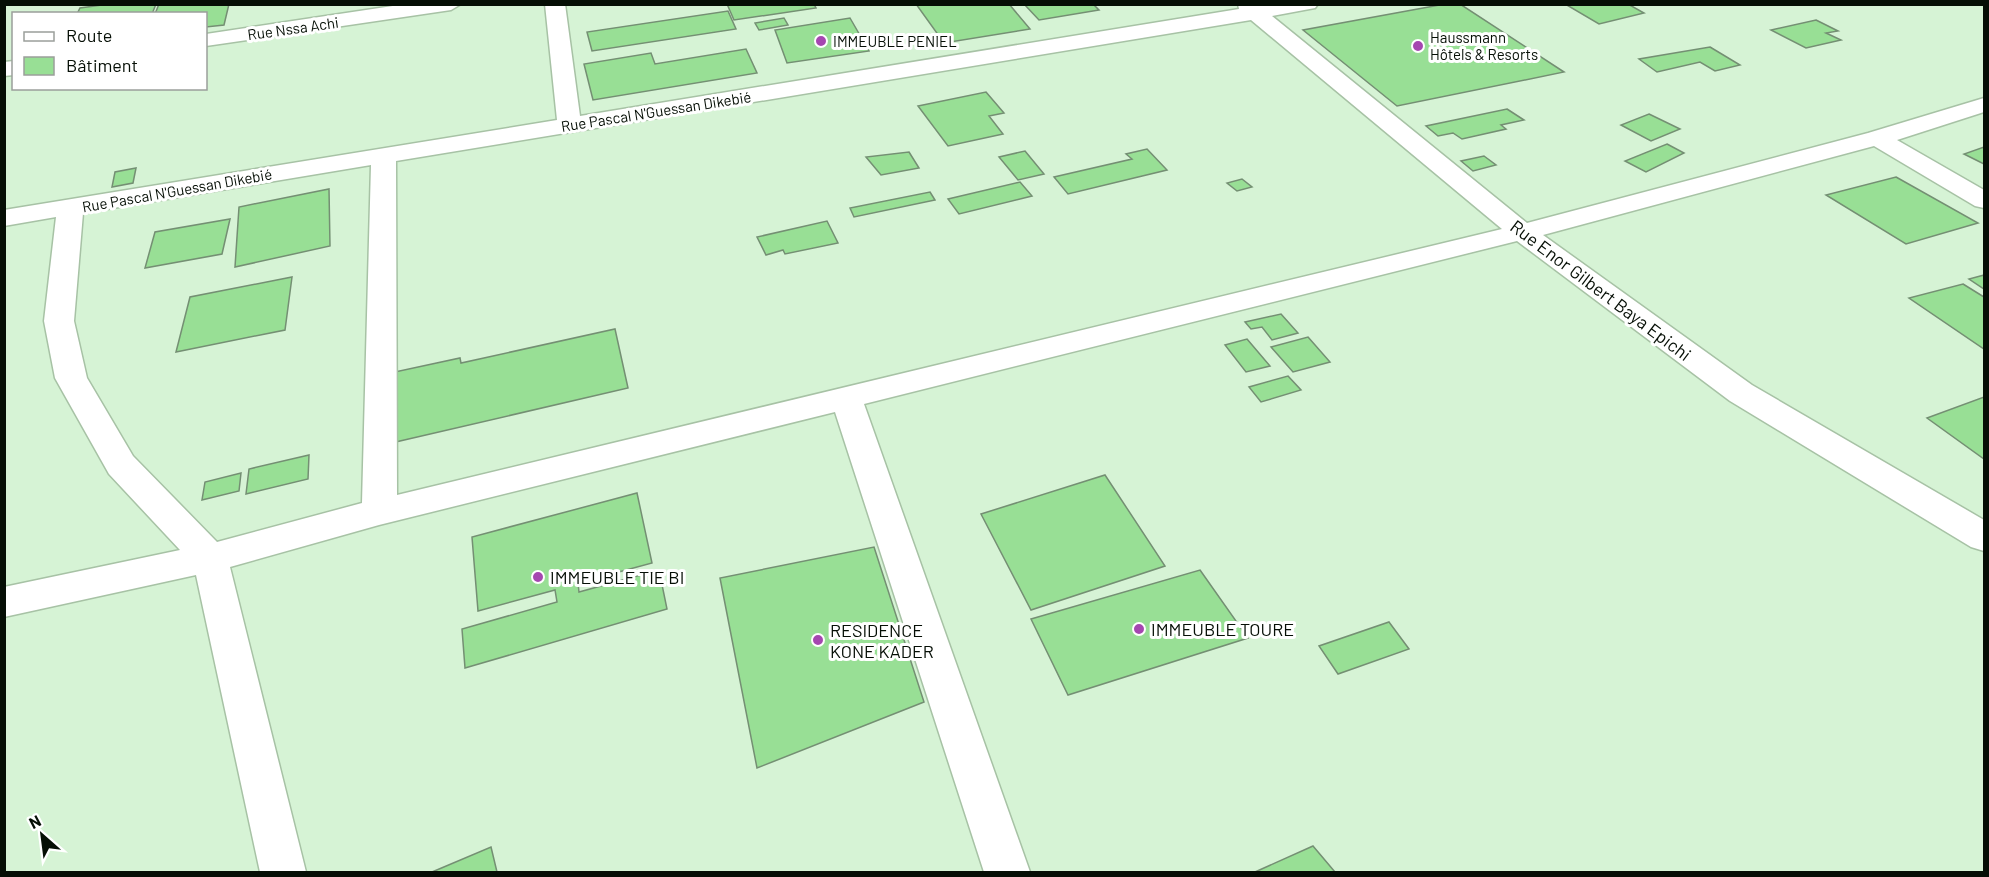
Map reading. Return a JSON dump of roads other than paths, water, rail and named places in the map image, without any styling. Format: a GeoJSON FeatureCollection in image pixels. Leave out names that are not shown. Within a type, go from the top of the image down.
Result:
{"type":"FeatureCollection","features":[{"type":"Feature","properties":{"kind":"street"},"geometry":{"type":"LineString","coordinates":[[277,30],[284,4]]}},
{"type":"Feature","properties":{"kind":"street","name":"Rue Nssa Achi"},"geometry":{"type":"LineString","coordinates":[[207,40],[451,4]]}},
{"type":"Feature","properties":{"kind":"street"},"geometry":{"type":"LineString","coordinates":[[555,4],[569,125]]}},
{"type":"Feature","properties":{"kind":"street","name":"Rue Pascal N'Guessan Dikebié"},"geometry":{"type":"LineString","coordinates":[[4,218],[1251,9],[1308,4]]}},
{"type":"Feature","properties":{"kind":"street","name":"Rue Enor Gilbert Baya Epichi"},"geometry":{"type":"LineString","coordinates":[[1251,9],[1522,232],[1741,393],[1984,537]]}},
{"type":"Feature","properties":{"kind":"street"},"geometry":{"type":"LineString","coordinates":[[4,602],[210,558],[379,512],[1522,232],[1877,138],[1984,105]]}},
{"type":"Feature","properties":{"kind":"street"},"geometry":{"type":"LineString","coordinates":[[1877,138],[1984,200]]}},
{"type":"Feature","properties":{"kind":"street"},"geometry":{"type":"LineString","coordinates":[[379,512],[384,155]]}},
{"type":"Feature","properties":{"kind":"street"},"geometry":{"type":"LineString","coordinates":[[70,207],[59,321],[71,378],[121,465],[210,558],[283,873]]}},
{"type":"Feature","properties":{"kind":"street"},"geometry":{"type":"LineString","coordinates":[[846,397],[1007,873]]}},
{"type":"Feature","properties":{"kind":"place","name":"IMMEUBLE PENIEL"},"geometry":{"type":"Point","coordinates":[821,41]}},
{"type":"Feature","properties":{"kind":"place","name":"Haussmann Hôtels & Resorts"},"geometry":{"type":"Point","coordinates":[1418,46]}},
{"type":"Feature","properties":{"kind":"place","name":"IMMEUBLE TIE BI"},"geometry":{"type":"Point","coordinates":[538,577]}},
{"type":"Feature","properties":{"kind":"place","name":"IMMEUBLE TOURE"},"geometry":{"type":"Point","coordinates":[1139,629]}},
{"type":"Feature","properties":{"kind":"place","name":"RESIDENCE KONE KADER"},"geometry":{"type":"Point","coordinates":[818,640]}}]}
